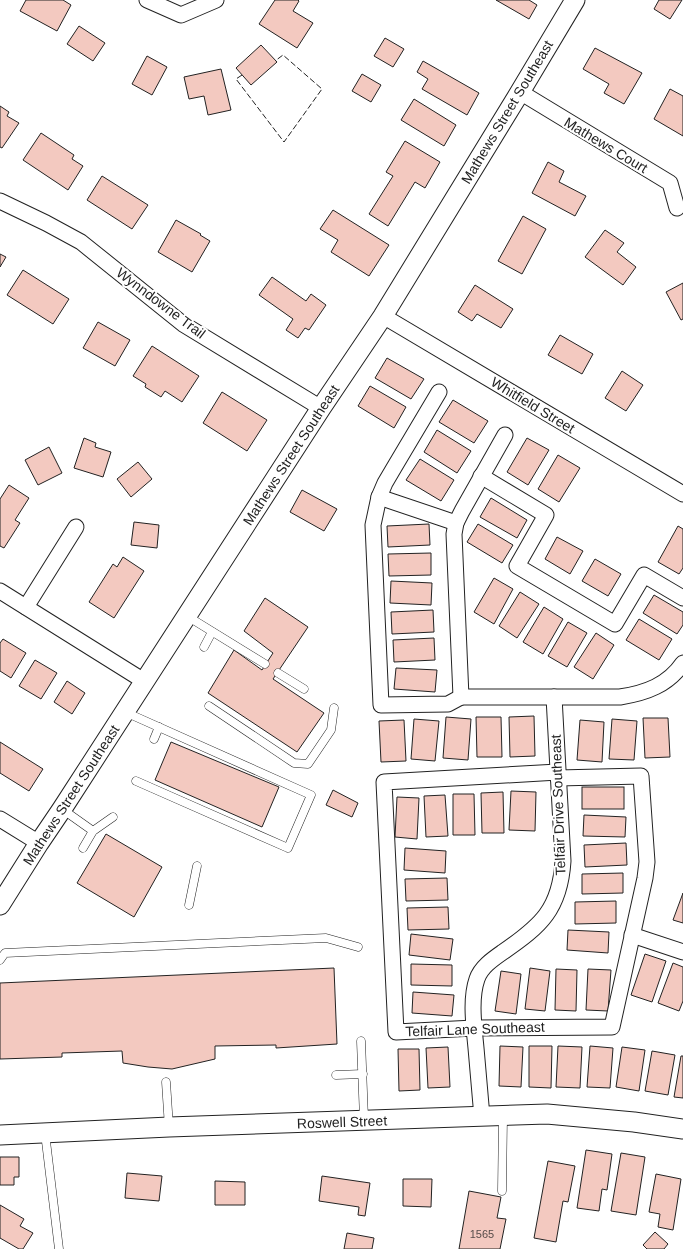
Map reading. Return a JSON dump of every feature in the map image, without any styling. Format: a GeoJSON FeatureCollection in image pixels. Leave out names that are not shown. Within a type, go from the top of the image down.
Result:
{"type":"FeatureCollection","features":[{"type":"Feature","properties":{"kind":"street"},"geometry":{"type":"LineString","coordinates":[[147,0],[181,15],[216,0]]}},
{"type":"Feature","properties":{"kind":"street","name":"Mathews Street Southeast"},"geometry":{"type":"LineString","coordinates":[[0,905],[321,408],[383,316],[574,0]]}},
{"type":"Feature","properties":{"kind":"street","name":"Mathews Court"},"geometry":{"type":"LineString","coordinates":[[520,92],[670,183],[676,208]]}},
{"type":"Feature","properties":{"kind":"street","name":"Wynndowne Trail"},"geometry":{"type":"LineString","coordinates":[[0,201],[81,242],[183,324],[321,408]]}},
{"type":"Feature","properties":{"kind":"street","name":"Whitfield Street"},"geometry":{"type":"LineString","coordinates":[[383,316],[683,494]]}},
{"type":"Feature","properties":{"kind":"street"},"geometry":{"type":"LineString","coordinates":[[439,392],[394,466],[379,497],[373,526],[381,705],[448,704],[461,697],[620,697],[648,691],[671,676],[683,663]]}},
{"type":"Feature","properties":{"kind":"street"},"geometry":{"type":"LineString","coordinates":[[461,697],[454,534],[456,523],[505,435]]}},
{"type":"Feature","properties":{"kind":"street"},"geometry":{"type":"LineString","coordinates":[[481,476],[546,515],[517,566],[615,624],[644,575],[683,598]]}},
{"type":"Feature","properties":{"kind":"street"},"geometry":{"type":"LineString","coordinates":[[379,497],[456,523]]}},
{"type":"Feature","properties":{"kind":"street"},"geometry":{"type":"LineString","coordinates":[[26,607],[76,527]]}},
{"type":"Feature","properties":{"kind":"street"},"geometry":{"type":"LineString","coordinates":[[0,591],[144,681]]}},
{"type":"Feature","properties":{"kind":"street","name":"Telfair Drive Southeast"},"geometry":{"type":"LineString","coordinates":[[482,1117],[473,1007],[477,979],[490,961],[537,926],[550,910],[559,890],[562,877],[563,861],[554,697]]}},
{"type":"Feature","properties":{"kind":"street","name":"Telfair Lane Southeast"},"geometry":{"type":"LineString","coordinates":[[558,775],[641,776],[647,862],[612,1027],[474,1028],[396,1032],[384,782],[558,775]]}},
{"type":"Feature","properties":{"kind":"street"},"geometry":{"type":"LineString","coordinates":[[0,819],[39,844]]}},
{"type":"Feature","properties":{"kind":"street"},"geometry":{"type":"LineString","coordinates":[[632,936],[683,952]]}},
{"type":"Feature","properties":{"kind":"street","name":"Roswell Street"},"geometry":{"type":"LineString","coordinates":[[0,1135],[169,1127],[547,1114],[670,1126],[683,1129]]}},
{"type":"Feature","properties":{"kind":"lane"},"geometry":{"type":"LineString","coordinates":[[187,616],[266,664]]}},
{"type":"Feature","properties":{"kind":"lane"},"geometry":{"type":"LineString","coordinates":[[204,647],[212,632]]}},
{"type":"Feature","properties":{"kind":"lane"},"geometry":{"type":"LineString","coordinates":[[278,673],[304,689]]}},
{"type":"Feature","properties":{"kind":"lane"},"geometry":{"type":"LineString","coordinates":[[209,706],[294,763],[308,764],[331,730],[334,708]]}},
{"type":"Feature","properties":{"kind":"lane"},"geometry":{"type":"LineString","coordinates":[[125,712],[311,795],[288,848],[136,781]]}},
{"type":"Feature","properties":{"kind":"lane"},"geometry":{"type":"LineString","coordinates":[[154,739],[160,727]]}},
{"type":"Feature","properties":{"kind":"lane"},"geometry":{"type":"LineString","coordinates":[[62,809],[93,831]]}},
{"type":"Feature","properties":{"kind":"lane"},"geometry":{"type":"LineString","coordinates":[[83,848],[93,831],[113,817]]}},
{"type":"Feature","properties":{"kind":"lane"},"geometry":{"type":"LineString","coordinates":[[189,905],[197,866]]}},
{"type":"Feature","properties":{"kind":"lane"},"geometry":{"type":"LineString","coordinates":[[0,960],[5,953],[326,938],[358,947]]}},
{"type":"Feature","properties":{"kind":"lane"},"geometry":{"type":"LineString","coordinates":[[361,1041],[364,1121]]}},
{"type":"Feature","properties":{"kind":"lane"},"geometry":{"type":"LineString","coordinates":[[336,1075],[363,1074]]}},
{"type":"Feature","properties":{"kind":"lane"},"geometry":{"type":"LineString","coordinates":[[166,1082],[169,1127]]}},
{"type":"Feature","properties":{"kind":"lane"},"geometry":{"type":"LineString","coordinates":[[502,1192],[503,1116]]}},
{"type":"Feature","properties":{"kind":"lane"},"geometry":{"type":"LineString","coordinates":[[45,1133],[60,1249]]}},
{"type":"Feature","properties":{"kind":"building"},"geometry":{"type":"Polygon","coordinates":[[[26,0],[63,0],[71,5],[57,31],[20,11],[26,0]]]}},
{"type":"Feature","properties":{"kind":"building"},"geometry":{"type":"Polygon","coordinates":[[[275,0],[298,0],[293,11],[313,23],[297,48],[259,24],[275,0]]]}},
{"type":"Feature","properties":{"kind":"building"},"geometry":{"type":"Polygon","coordinates":[[[496,0],[529,0],[537,5],[529,19],[496,0]]]}},
{"type":"Feature","properties":{"kind":"building"},"geometry":{"type":"Polygon","coordinates":[[[659,0],[682,0],[670,19],[654,9],[659,0]]]}},
{"type":"Feature","properties":{"kind":"building"},"geometry":{"type":"Polygon","coordinates":[[[79,26],[105,43],[93,61],[67,44],[79,26]]]}},
{"type":"Feature","properties":{"kind":"building"},"geometry":{"type":"Polygon","coordinates":[[[385,38],[404,49],[393,67],[374,56],[385,38]]]}},
{"type":"Feature","properties":{"kind":"building"},"geometry":{"type":"Polygon","coordinates":[[[261,45],[277,62],[251,85],[236,68],[261,45]]]}},
{"type":"Feature","properties":{"kind":"building"},"geometry":{"type":"Polygon","coordinates":[[[595,48],[642,73],[624,104],[604,93],[609,84],[583,69],[595,48]]]}},
{"type":"Feature","properties":{"kind":"building"},"geometry":{"type":"Polygon","coordinates":[[[147,56],[167,67],[152,95],[132,84],[147,56]]]}},
{"type":"Feature","properties":{"kind":"building"},"geometry":{"type":"Polygon","coordinates":[[[423,61],[479,93],[467,115],[422,89],[428,79],[417,72],[423,61]]]}},
{"type":"Feature","properties":{"kind":"building"},"geometry":{"type":"Polygon","coordinates":[[[221,69],[231,110],[208,115],[204,96],[189,99],[184,77],[221,69]]]}},
{"type":"Feature","properties":{"kind":"building"},"geometry":{"type":"Polygon","coordinates":[[[362,74],[381,85],[371,102],[352,91],[362,74]]]}},
{"type":"Feature","properties":{"kind":"building"},"geometry":{"type":"Polygon","coordinates":[[[670,89],[683,96],[683,136],[654,119],[670,89]]]}},
{"type":"Feature","properties":{"kind":"building"},"geometry":{"type":"Polygon","coordinates":[[[414,99],[456,125],[444,146],[401,120],[414,99]]]}},
{"type":"Feature","properties":{"kind":"building"},"geometry":{"type":"Polygon","coordinates":[[[0,106],[9,112],[7,116],[19,123],[2,148],[0,147],[0,106]]]}},
{"type":"Feature","properties":{"kind":"building"},"geometry":{"type":"Polygon","coordinates":[[[41,133],[74,155],[72,159],[83,166],[68,190],[23,160],[41,133]]]}},
{"type":"Feature","properties":{"kind":"building"},"geometry":{"type":"Polygon","coordinates":[[[405,141],[440,162],[425,188],[415,182],[388,226],[369,214],[393,176],[386,172],[405,141]]]}},
{"type":"Feature","properties":{"kind":"building"},"geometry":{"type":"Polygon","coordinates":[[[548,162],[564,171],[559,182],[586,196],[575,216],[532,193],[548,162]]]}},
{"type":"Feature","properties":{"kind":"building"},"geometry":{"type":"Polygon","coordinates":[[[102,176],[148,205],[132,229],[87,200],[102,176]]]}},
{"type":"Feature","properties":{"kind":"building"},"geometry":{"type":"Polygon","coordinates":[[[333,210],[389,245],[369,276],[331,252],[338,240],[320,229],[333,210]]]}},
{"type":"Feature","properties":{"kind":"building"},"geometry":{"type":"Polygon","coordinates":[[[523,216],[546,229],[522,274],[498,261],[523,216]]]}},
{"type":"Feature","properties":{"kind":"building"},"geometry":{"type":"Polygon","coordinates":[[[176,220],[210,241],[192,272],[158,252],[176,220]]]}},
{"type":"Feature","properties":{"kind":"building"},"geometry":{"type":"Polygon","coordinates":[[[605,230],[624,243],[617,252],[636,267],[623,285],[585,257],[605,230]]]}},
{"type":"Feature","properties":{"kind":"building"},"geometry":{"type":"Polygon","coordinates":[[[0,254],[6,257],[0,267],[0,254]]]}},
{"type":"Feature","properties":{"kind":"building"},"geometry":{"type":"Polygon","coordinates":[[[23,270],[69,299],[53,324],[7,295],[23,270]]]}},
{"type":"Feature","properties":{"kind":"building"},"geometry":{"type":"Polygon","coordinates":[[[272,277],[306,301],[311,294],[326,305],[309,330],[305,328],[298,338],[286,330],[293,319],[259,295],[272,277]]]}},
{"type":"Feature","properties":{"kind":"building"},"geometry":{"type":"Polygon","coordinates":[[[683,283],[683,319],[681,320],[666,292],[683,283]]]}},
{"type":"Feature","properties":{"kind":"building"},"geometry":{"type":"Polygon","coordinates":[[[475,285],[513,309],[501,328],[477,314],[472,321],[458,312],[475,285]]]}},
{"type":"Feature","properties":{"kind":"building"},"geometry":{"type":"Polygon","coordinates":[[[98,322],[130,340],[115,366],[83,348],[98,322]]]}},
{"type":"Feature","properties":{"kind":"building"},"geometry":{"type":"Polygon","coordinates":[[[560,335],[593,354],[582,374],[548,355],[560,335]]]}},
{"type":"Feature","properties":{"kind":"building"},"geometry":{"type":"Polygon","coordinates":[[[152,346],[199,376],[182,402],[165,391],[161,397],[145,387],[146,384],[133,376],[152,346]]]}},
{"type":"Feature","properties":{"kind":"building"},"geometry":{"type":"Polygon","coordinates":[[[387,358],[424,379],[411,399],[375,378],[387,358]]]}},
{"type":"Feature","properties":{"kind":"building"},"geometry":{"type":"Polygon","coordinates":[[[622,371],[643,385],[626,411],[605,398],[622,371]]]}},
{"type":"Feature","properties":{"kind":"building"},"geometry":{"type":"Polygon","coordinates":[[[370,386],[406,407],[394,428],[358,406],[370,386]]]}},
{"type":"Feature","properties":{"kind":"building"},"geometry":{"type":"Polygon","coordinates":[[[222,392],[267,420],[247,451],[203,423],[222,392]]]}},
{"type":"Feature","properties":{"kind":"building"},"geometry":{"type":"Polygon","coordinates":[[[453,400],[488,421],[474,443],[439,422],[453,400]]]}},
{"type":"Feature","properties":{"kind":"building"},"geometry":{"type":"Polygon","coordinates":[[[437,430],[471,451],[457,473],[424,452],[437,430]]]}},
{"type":"Feature","properties":{"kind":"building"},"geometry":{"type":"Polygon","coordinates":[[[84,438],[96,443],[95,447],[111,452],[103,477],[74,468],[84,438]]]}},
{"type":"Feature","properties":{"kind":"building"},"geometry":{"type":"Polygon","coordinates":[[[527,438],[549,450],[528,485],[507,472],[527,438]]]}},
{"type":"Feature","properties":{"kind":"building"},"geometry":{"type":"Polygon","coordinates":[[[49,447],[62,473],[38,485],[25,460],[49,447]]]}},
{"type":"Feature","properties":{"kind":"building"},"geometry":{"type":"Polygon","coordinates":[[[558,455],[580,468],[559,502],[538,489],[558,455]]]}},
{"type":"Feature","properties":{"kind":"building"},"geometry":{"type":"Polygon","coordinates":[[[420,459],[454,480],[441,501],[406,480],[420,459]]]}},
{"type":"Feature","properties":{"kind":"building"},"geometry":{"type":"Polygon","coordinates":[[[138,462],[152,479],[131,497],[117,479],[138,462]]]}},
{"type":"Feature","properties":{"kind":"building"},"geometry":{"type":"Polygon","coordinates":[[[9,485],[29,498],[15,520],[20,523],[4,548],[0,546],[0,499],[9,485]]]}},
{"type":"Feature","properties":{"kind":"building"},"geometry":{"type":"Polygon","coordinates":[[[302,490],[337,509],[324,531],[290,512],[302,490]]]}},
{"type":"Feature","properties":{"kind":"building"},"geometry":{"type":"Polygon","coordinates":[[[491,498],[527,520],[517,538],[480,517],[491,498]]]}},
{"type":"Feature","properties":{"kind":"building"},"geometry":{"type":"Polygon","coordinates":[[[134,522],[159,525],[157,548],[131,545],[134,522]]]}},
{"type":"Feature","properties":{"kind":"building"},"geometry":{"type":"Polygon","coordinates":[[[429,524],[430,545],[388,547],[387,526],[429,524]]]}},
{"type":"Feature","properties":{"kind":"building"},"geometry":{"type":"Polygon","coordinates":[[[478,524],[513,545],[502,563],[467,542],[478,524]]]}},
{"type":"Feature","properties":{"kind":"building"},"geometry":{"type":"Polygon","coordinates":[[[678,526],[683,529],[683,568],[679,574],[658,562],[678,526]]]}},
{"type":"Feature","properties":{"kind":"building"},"geometry":{"type":"Polygon","coordinates":[[[557,537],[583,551],[570,574],[545,559],[557,537]]]}},
{"type":"Feature","properties":{"kind":"building"},"geometry":{"type":"Polygon","coordinates":[[[431,553],[431,575],[389,576],[388,554],[431,553]]]}},
{"type":"Feature","properties":{"kind":"building"},"geometry":{"type":"Polygon","coordinates":[[[123,557],[144,571],[114,618],[89,602],[113,564],[117,567],[123,557]]]}},
{"type":"Feature","properties":{"kind":"building"},"geometry":{"type":"Polygon","coordinates":[[[595,559],[621,574],[608,596],[582,581],[595,559]]]}},
{"type":"Feature","properties":{"kind":"building"},"geometry":{"type":"Polygon","coordinates":[[[494,578],[513,589],[494,624],[474,612],[494,578]]]}},
{"type":"Feature","properties":{"kind":"building"},"geometry":{"type":"Polygon","coordinates":[[[391,581],[432,583],[431,605],[390,603],[391,581]]]}},
{"type":"Feature","properties":{"kind":"building"},"geometry":{"type":"Polygon","coordinates":[[[520,592],[539,604],[517,638],[499,626],[520,592]]]}},
{"type":"Feature","properties":{"kind":"building"},"geometry":{"type":"Polygon","coordinates":[[[654,595],[683,612],[683,625],[677,634],[643,613],[654,595]]]}},
{"type":"Feature","properties":{"kind":"building"},"geometry":{"type":"Polygon","coordinates":[[[265,598],[308,627],[273,679],[324,713],[297,752],[208,693],[234,650],[262,670],[273,653],[244,631],[265,598]]]}},
{"type":"Feature","properties":{"kind":"building"},"geometry":{"type":"Polygon","coordinates":[[[544,607],[563,619],[543,654],[523,642],[544,607]]]}},
{"type":"Feature","properties":{"kind":"building"},"geometry":{"type":"Polygon","coordinates":[[[433,610],[434,632],[392,634],[391,612],[433,610]]]}},
{"type":"Feature","properties":{"kind":"building"},"geometry":{"type":"Polygon","coordinates":[[[639,619],[672,639],[659,660],[626,640],[639,619]]]}},
{"type":"Feature","properties":{"kind":"building"},"geometry":{"type":"Polygon","coordinates":[[[568,622],[587,633],[567,667],[548,656],[568,622]]]}},
{"type":"Feature","properties":{"kind":"building"},"geometry":{"type":"Polygon","coordinates":[[[596,633],[614,645],[593,679],[574,667],[596,633]]]}},
{"type":"Feature","properties":{"kind":"building"},"geometry":{"type":"Polygon","coordinates":[[[434,638],[435,660],[394,662],[393,640],[434,638]]]}},
{"type":"Feature","properties":{"kind":"building"},"geometry":{"type":"Polygon","coordinates":[[[3,639],[26,653],[11,678],[0,671],[0,643],[3,639]]]}},
{"type":"Feature","properties":{"kind":"building"},"geometry":{"type":"Polygon","coordinates":[[[35,660],[57,673],[41,699],[19,686],[35,660]]]}},
{"type":"Feature","properties":{"kind":"building"},"geometry":{"type":"Polygon","coordinates":[[[396,668],[437,670],[435,692],[394,689],[396,668]]]}},
{"type":"Feature","properties":{"kind":"building"},"geometry":{"type":"Polygon","coordinates":[[[67,681],[85,693],[72,714],[54,702],[67,681]]]}},
{"type":"Feature","properties":{"kind":"building"},"geometry":{"type":"Polygon","coordinates":[[[534,716],[535,756],[510,757],[509,717],[534,716]]]}},
{"type":"Feature","properties":{"kind":"building"},"geometry":{"type":"Polygon","coordinates":[[[446,717],[471,719],[468,760],[443,758],[446,717]]]}},
{"type":"Feature","properties":{"kind":"building"},"geometry":{"type":"Polygon","coordinates":[[[476,717],[501,717],[502,757],[477,757],[476,717]]]}},
{"type":"Feature","properties":{"kind":"building"},"geometry":{"type":"Polygon","coordinates":[[[643,718],[668,718],[670,757],[645,758],[643,718]]]}},
{"type":"Feature","properties":{"kind":"building"},"geometry":{"type":"Polygon","coordinates":[[[414,719],[439,721],[435,761],[411,759],[414,719]]]}},
{"type":"Feature","properties":{"kind":"building"},"geometry":{"type":"Polygon","coordinates":[[[612,719],[637,721],[634,760],[609,759],[612,719]]]}},
{"type":"Feature","properties":{"kind":"building"},"geometry":{"type":"Polygon","coordinates":[[[404,720],[406,761],[381,762],[379,721],[404,720]]]}},
{"type":"Feature","properties":{"kind":"building"},"geometry":{"type":"Polygon","coordinates":[[[580,720],[604,722],[602,762],[577,760],[580,720]]]}},
{"type":"Feature","properties":{"kind":"building"},"geometry":{"type":"Polygon","coordinates":[[[0,742],[43,769],[29,791],[0,773],[0,742]]]}},
{"type":"Feature","properties":{"kind":"building"},"geometry":{"type":"Polygon","coordinates":[[[171,742],[279,787],[262,827],[155,780],[171,742]]]}},
{"type":"Feature","properties":{"kind":"building"},"geometry":{"type":"Polygon","coordinates":[[[582,787],[624,787],[624,809],[582,809],[582,787]]]}},
{"type":"Feature","properties":{"kind":"building"},"geometry":{"type":"Polygon","coordinates":[[[333,790],[358,803],[352,817],[326,805],[333,790]]]}},
{"type":"Feature","properties":{"kind":"building"},"geometry":{"type":"Polygon","coordinates":[[[511,791],[536,792],[535,831],[509,830],[511,791]]]}},
{"type":"Feature","properties":{"kind":"building"},"geometry":{"type":"Polygon","coordinates":[[[503,792],[504,833],[482,833],[481,793],[503,792]]]}},
{"type":"Feature","properties":{"kind":"building"},"geometry":{"type":"Polygon","coordinates":[[[453,794],[474,794],[475,835],[453,835],[453,794]]]}},
{"type":"Feature","properties":{"kind":"building"},"geometry":{"type":"Polygon","coordinates":[[[445,795],[448,836],[426,837],[424,796],[445,795]]]}},
{"type":"Feature","properties":{"kind":"building"},"geometry":{"type":"Polygon","coordinates":[[[397,797],[419,798],[417,839],[395,837],[397,797]]]}},
{"type":"Feature","properties":{"kind":"building"},"geometry":{"type":"Polygon","coordinates":[[[584,815],[626,817],[625,837],[583,836],[584,815]]]}},
{"type":"Feature","properties":{"kind":"building"},"geometry":{"type":"Polygon","coordinates":[[[106,834],[162,867],[134,917],[77,883],[106,834]]]}},
{"type":"Feature","properties":{"kind":"building"},"geometry":{"type":"Polygon","coordinates":[[[626,843],[627,865],[585,867],[584,845],[626,843]]]}},
{"type":"Feature","properties":{"kind":"building"},"geometry":{"type":"Polygon","coordinates":[[[405,848],[446,851],[445,873],[404,870],[405,848]]]}},
{"type":"Feature","properties":{"kind":"building"},"geometry":{"type":"Polygon","coordinates":[[[623,873],[623,893],[582,894],[582,874],[623,873]]]}},
{"type":"Feature","properties":{"kind":"building"},"geometry":{"type":"Polygon","coordinates":[[[447,878],[448,900],[406,901],[405,879],[447,878]]]}},
{"type":"Feature","properties":{"kind":"building"},"geometry":{"type":"Polygon","coordinates":[[[683,893],[683,923],[673,920],[683,893]]]}},
{"type":"Feature","properties":{"kind":"building"},"geometry":{"type":"Polygon","coordinates":[[[616,901],[616,923],[575,924],[575,902],[616,901]]]}},
{"type":"Feature","properties":{"kind":"building"},"geometry":{"type":"Polygon","coordinates":[[[448,907],[449,929],[408,930],[407,908],[448,907]]]}},
{"type":"Feature","properties":{"kind":"building"},"geometry":{"type":"Polygon","coordinates":[[[568,930],[609,932],[608,953],[567,950],[568,930]]]}},
{"type":"Feature","properties":{"kind":"building"},"geometry":{"type":"Polygon","coordinates":[[[411,934],[453,939],[450,960],[409,955],[411,934]]]}},
{"type":"Feature","properties":{"kind":"building"},"geometry":{"type":"Polygon","coordinates":[[[645,954],[666,961],[652,1002],[631,995],[645,954]]]}},
{"type":"Feature","properties":{"kind":"building"},"geometry":{"type":"Polygon","coordinates":[[[673,963],[683,967],[683,1001],[679,1011],[658,1003],[673,963]]]}},
{"type":"Feature","properties":{"kind":"building"},"geometry":{"type":"Polygon","coordinates":[[[411,964],[452,965],[452,986],[411,985],[411,964]]]}},
{"type":"Feature","properties":{"kind":"building"},"geometry":{"type":"Polygon","coordinates":[[[334,968],[337,1044],[276,1048],[276,1045],[215,1046],[215,1059],[172,1069],[123,1063],[122,1051],[62,1053],[62,1057],[0,1059],[0,983],[334,968]]]}},
{"type":"Feature","properties":{"kind":"building"},"geometry":{"type":"Polygon","coordinates":[[[530,968],[550,971],[545,1011],[525,1009],[530,968]]]}},
{"type":"Feature","properties":{"kind":"building"},"geometry":{"type":"Polygon","coordinates":[[[556,969],[577,970],[576,1011],[555,1010],[556,969]]]}},
{"type":"Feature","properties":{"kind":"building"},"geometry":{"type":"Polygon","coordinates":[[[588,969],[611,970],[608,1011],[586,1010],[588,969]]]}},
{"type":"Feature","properties":{"kind":"building"},"geometry":{"type":"Polygon","coordinates":[[[501,971],[521,974],[516,1014],[495,1011],[501,971]]]}},
{"type":"Feature","properties":{"kind":"building"},"geometry":{"type":"Polygon","coordinates":[[[413,992],[454,995],[452,1016],[412,1013],[413,992]]]}},
{"type":"Feature","properties":{"kind":"building"},"geometry":{"type":"Polygon","coordinates":[[[500,1046],[523,1047],[521,1087],[499,1086],[500,1046]]]}},
{"type":"Feature","properties":{"kind":"building"},"geometry":{"type":"Polygon","coordinates":[[[529,1046],[552,1046],[551,1088],[529,1087],[529,1046]]]}},
{"type":"Feature","properties":{"kind":"building"},"geometry":{"type":"Polygon","coordinates":[[[558,1046],[582,1047],[580,1088],[556,1087],[558,1046]]]}},
{"type":"Feature","properties":{"kind":"building"},"geometry":{"type":"Polygon","coordinates":[[[590,1046],[613,1048],[610,1088],[587,1087],[590,1046]]]}},
{"type":"Feature","properties":{"kind":"building"},"geometry":{"type":"Polygon","coordinates":[[[448,1047],[450,1087],[428,1088],[426,1048],[448,1047]]]}},
{"type":"Feature","properties":{"kind":"building"},"geometry":{"type":"Polygon","coordinates":[[[622,1047],[645,1050],[639,1091],[616,1087],[622,1047]]]}},
{"type":"Feature","properties":{"kind":"building"},"geometry":{"type":"Polygon","coordinates":[[[398,1049],[419,1049],[420,1090],[399,1091],[398,1049]]]}},
{"type":"Feature","properties":{"kind":"building"},"geometry":{"type":"Polygon","coordinates":[[[652,1051],[675,1055],[668,1095],[645,1091],[652,1051]]]}},
{"type":"Feature","properties":{"kind":"building"},"geometry":{"type":"Polygon","coordinates":[[[681,1056],[683,1056],[683,1098],[674,1097],[681,1056]]]}},
{"type":"Feature","properties":{"kind":"building"},"geometry":{"type":"Polygon","coordinates":[[[586,1150],[612,1154],[607,1190],[602,1189],[599,1211],[577,1208],[586,1150]]]}},
{"type":"Feature","properties":{"kind":"building"},"geometry":{"type":"Polygon","coordinates":[[[621,1153],[645,1157],[636,1215],[611,1211],[621,1153]]]}},
{"type":"Feature","properties":{"kind":"building"},"geometry":{"type":"Polygon","coordinates":[[[0,1157],[19,1157],[19,1177],[14,1177],[14,1185],[0,1185],[0,1157]]]}},
{"type":"Feature","properties":{"kind":"building"},"geometry":{"type":"Polygon","coordinates":[[[548,1161],[575,1166],[568,1202],[563,1201],[556,1242],[534,1238],[548,1161]]]}},
{"type":"Feature","properties":{"kind":"building"},"geometry":{"type":"Polygon","coordinates":[[[127,1173],[162,1176],[159,1201],[125,1198],[127,1173]]]}},
{"type":"Feature","properties":{"kind":"building"},"geometry":{"type":"Polygon","coordinates":[[[656,1174],[681,1179],[673,1230],[658,1227],[660,1214],[649,1212],[656,1174]]]}},
{"type":"Feature","properties":{"kind":"building"},"geometry":{"type":"Polygon","coordinates":[[[322,1176],[370,1183],[365,1216],[358,1215],[359,1207],[319,1201],[322,1176]]]}},
{"type":"Feature","properties":{"kind":"building"},"geometry":{"type":"Polygon","coordinates":[[[403,1179],[432,1179],[431,1207],[403,1206],[403,1179]]]}},
{"type":"Feature","properties":{"kind":"building"},"geometry":{"type":"Polygon","coordinates":[[[215,1181],[245,1182],[245,1205],[215,1205],[215,1181]]]}},
{"type":"Feature","properties":{"kind":"building"},"geometry":{"type":"Polygon","coordinates":[[[469,1191],[501,1197],[497,1218],[506,1219],[500,1249],[459,1249],[469,1191]]]}},
{"type":"Feature","properties":{"kind":"building"},"geometry":{"type":"Polygon","coordinates":[[[0,1205],[24,1219],[20,1226],[33,1233],[23,1249],[19,1249],[0,1238],[0,1205]]]}},
{"type":"Feature","properties":{"kind":"building"},"geometry":{"type":"Polygon","coordinates":[[[655,1232],[668,1244],[664,1249],[647,1249],[643,1245],[655,1232]]]}},
{"type":"Feature","properties":{"kind":"building"},"geometry":{"type":"Polygon","coordinates":[[[347,1233],[374,1238],[372,1249],[344,1249],[347,1233]]]}},
{"type":"Feature","properties":{"kind":"fence"},"geometry":{"type":"LineString","coordinates":[[242,75],[236,79],[284,142],[322,89],[283,55],[275,61]]}}]}
